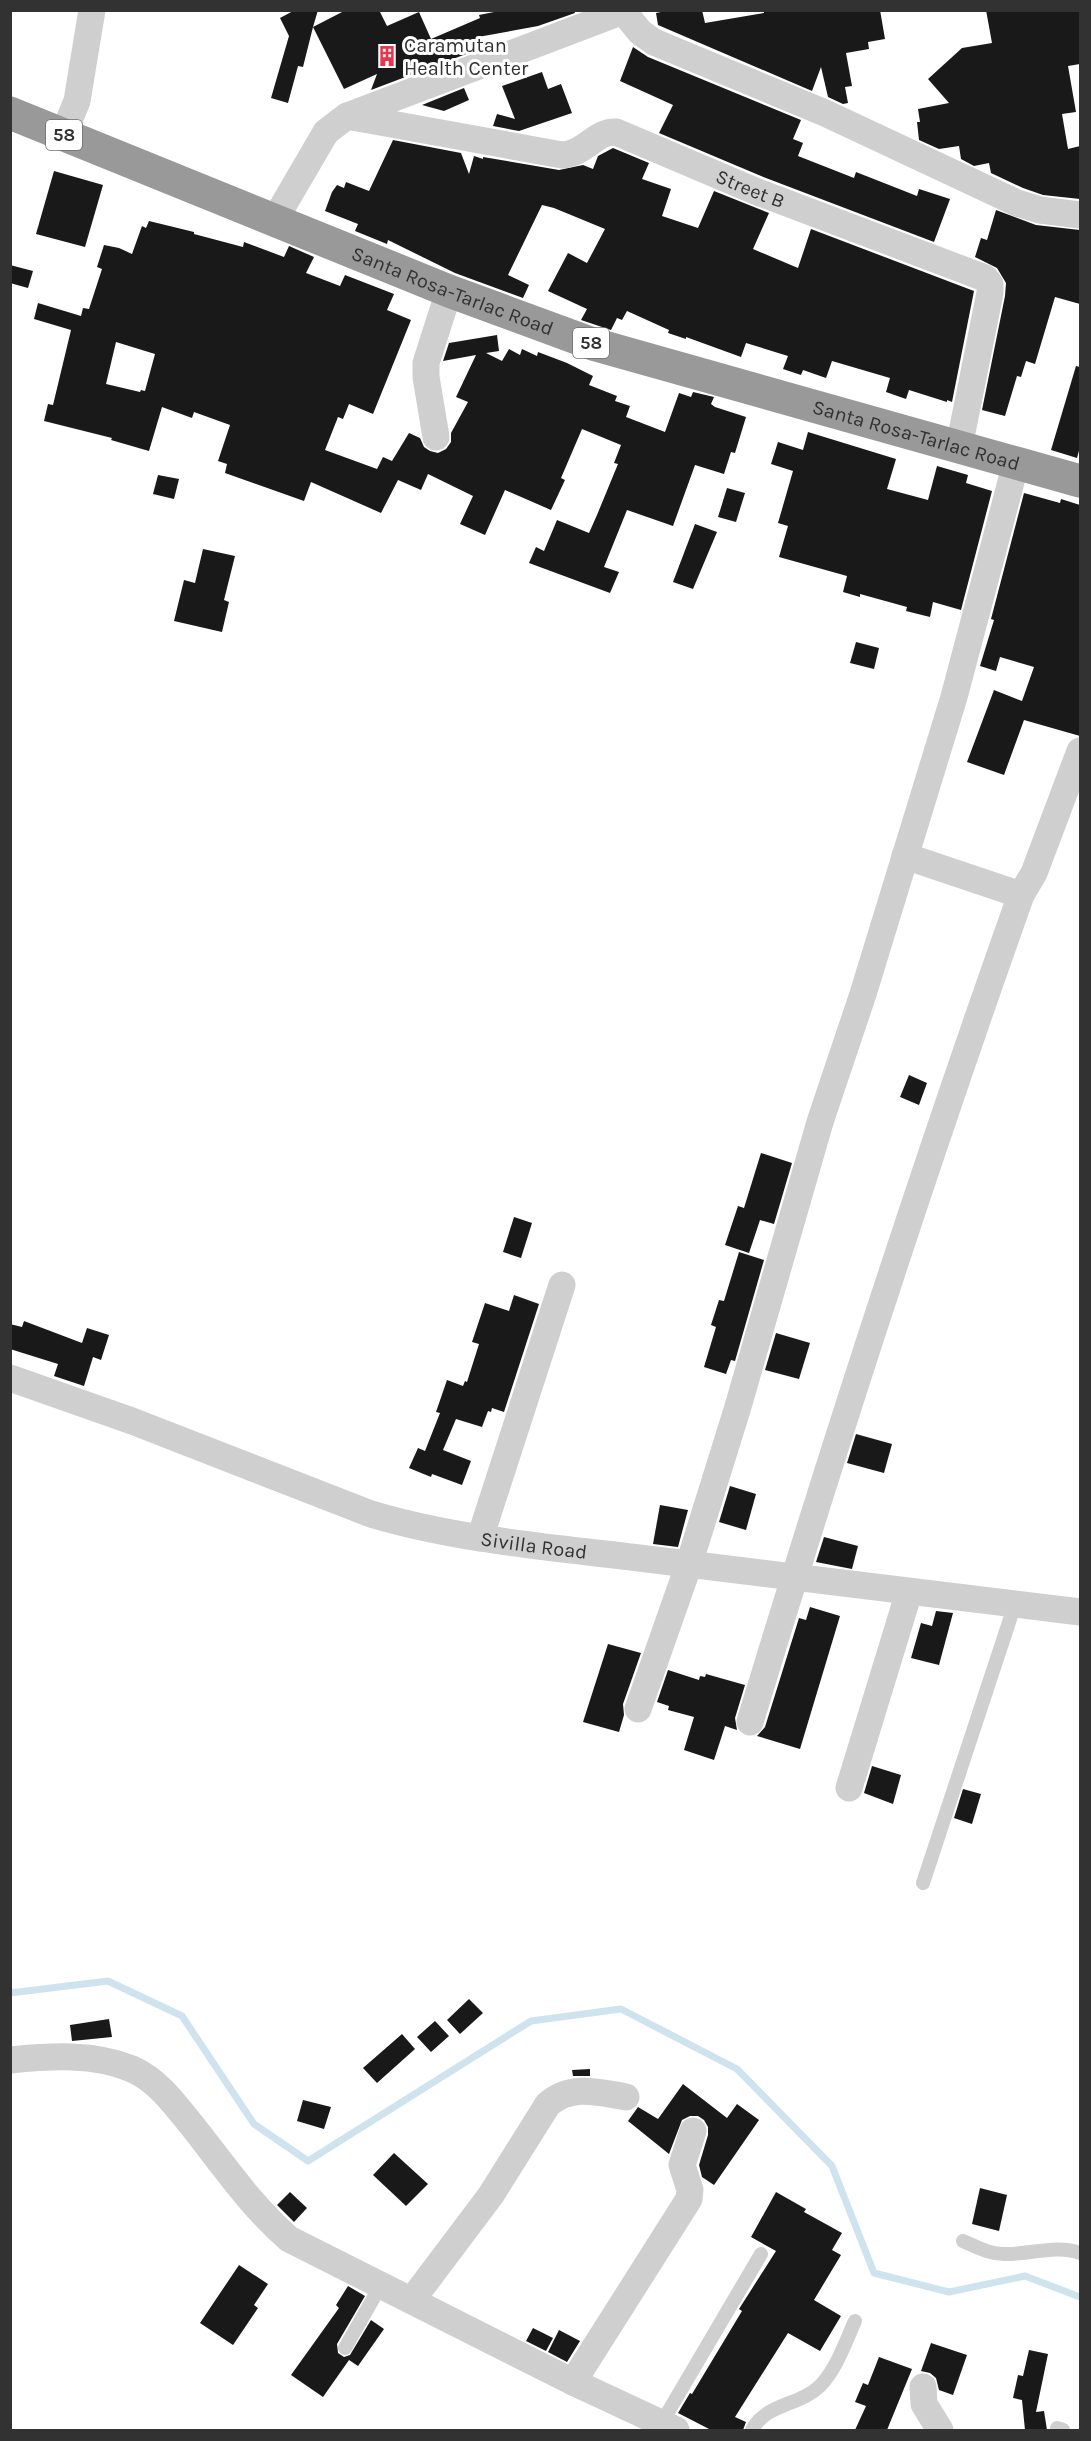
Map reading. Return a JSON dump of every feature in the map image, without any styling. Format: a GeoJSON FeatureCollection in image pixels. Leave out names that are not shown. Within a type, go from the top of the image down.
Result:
{"type":"FeatureCollection","features":[{"type":"Feature","properties":{"kind":"highway","name":"Santa Rosa-Tarlac Road"},"geometry":{"type":"LineString","coordinates":[[10,113],[449,291],[593,344],[1080,481]]}},
{"type":"Feature","properties":{"kind":"street"},"geometry":{"type":"LineString","coordinates":[[63,135],[77,101],[92,10]]}},
{"type":"Feature","properties":{"kind":"street"},"geometry":{"type":"LineString","coordinates":[[274,221],[326,132],[347,116],[625,11],[640,32],[654,42],[825,113],[1017,203],[1040,210],[1080,215]]}},
{"type":"Feature","properties":{"kind":"street","name":"Street B"},"geometry":{"type":"LineString","coordinates":[[347,116],[562,155],[574,154],[600,135],[616,132],[755,191],[985,278],[990,284],[990,293],[959,447]]}},
{"type":"Feature","properties":{"kind":"street"},"geometry":{"type":"LineString","coordinates":[[436,437],[426,377],[426,363],[449,291]]}},
{"type":"Feature","properties":{"kind":"street"},"geometry":{"type":"LineString","coordinates":[[638,1709],[689,1564],[740,1399],[820,1122],[954,697],[1016,463]]}},
{"type":"Feature","properties":{"kind":"street"},"geometry":{"type":"LineString","coordinates":[[750,1722],[794,1578],[975,1025],[1021,895],[1034,873],[1080,751]]}},
{"type":"Feature","properties":{"kind":"street"},"geometry":{"type":"LineString","coordinates":[[905,856],[1021,895]]}},
{"type":"Feature","properties":{"kind":"street"},"geometry":{"type":"LineString","coordinates":[[480,1538],[562,1285]]}},
{"type":"Feature","properties":{"kind":"street","name":"Sivilla Road"},"geometry":{"type":"LineString","coordinates":[[10,1378],[132,1421],[394,1521],[480,1538],[1080,1612]]}},
{"type":"Feature","properties":{"kind":"street"},"geometry":{"type":"LineString","coordinates":[[849,1788],[909,1592]]}},
{"type":"Feature","properties":{"kind":"street"},"geometry":{"type":"LineString","coordinates":[[10,2060],[64,2056],[116,2063],[134,2070],[163,2090],[265,2216],[288,2239],[668,2427]]}},
{"type":"Feature","properties":{"kind":"street"},"geometry":{"type":"LineString","coordinates":[[412,2300],[491,2194],[548,2104],[559,2095],[571,2091],[626,2097]]}},
{"type":"Feature","properties":{"kind":"street"},"geometry":{"type":"LineString","coordinates":[[573,2382],[689,2199],[690,2190],[682,2165],[693,2131]]}},
{"type":"Feature","properties":{"kind":"street"},"geometry":{"type":"LineString","coordinates":[[923,2387],[924,2404],[940,2430]]}},
{"type":"Feature","properties":{"kind":"lane"},"geometry":{"type":"LineString","coordinates":[[923,1883],[1016,1604]]}},
{"type":"Feature","properties":{"kind":"lane"},"geometry":{"type":"LineString","coordinates":[[963,2241],[990,2253],[1055,2250],[1080,2253]]}},
{"type":"Feature","properties":{"kind":"lane"},"geometry":{"type":"LineString","coordinates":[[668,2427],[761,2254]]}},
{"type":"Feature","properties":{"kind":"lane"},"geometry":{"type":"LineString","coordinates":[[345,2348],[381,2285]]}},
{"type":"Feature","properties":{"kind":"lane"},"geometry":{"type":"LineString","coordinates":[[752,2430],[757,2420],[771,2410],[797,2401],[819,2387],[834,2369],[855,2321]]}},
{"type":"Feature","properties":{"kind":"building"},"geometry":{"type":"Polygon","coordinates":[[[295,10],[318,10],[303,67],[298,66],[288,103],[271,98],[289,36],[280,18],[295,10]]]}},
{"type":"Feature","properties":{"kind":"building"},"geometry":{"type":"Polygon","coordinates":[[[346,10],[379,10],[387,26],[419,12],[431,39],[480,18],[479,15],[504,10],[574,10],[575,13],[538,26],[478,37],[482,48],[371,90],[377,74],[344,89],[313,27],[346,10]]]}},
{"type":"Feature","properties":{"kind":"building"},"geometry":{"type":"Polygon","coordinates":[[[671,10],[702,10],[705,23],[764,13],[764,10],[880,10],[885,39],[868,42],[869,49],[846,53],[852,86],[845,87],[848,103],[843,104],[828,97],[821,67],[812,91],[658,25],[656,13],[671,10]]]}},
{"type":"Feature","properties":{"kind":"building"},"geometry":{"type":"Polygon","coordinates":[[[986,10],[1080,10],[1080,64],[1068,66],[1076,112],[1062,114],[1068,149],[1080,146],[1080,199],[1043,195],[1023,188],[991,173],[989,163],[974,166],[961,159],[959,146],[939,149],[919,140],[918,109],[949,103],[928,79],[962,48],[992,43],[986,10]]]}},
{"type":"Feature","properties":{"kind":"building"},"geometry":{"type":"Polygon","coordinates":[[[633,47],[648,57],[801,120],[793,139],[803,143],[798,156],[854,178],[856,172],[917,196],[919,189],[950,199],[934,242],[761,176],[659,133],[673,105],[620,81],[633,47]]]}},
{"type":"Feature","properties":{"kind":"building"},"geometry":{"type":"Polygon","coordinates":[[[542,72],[548,89],[561,84],[572,113],[519,131],[493,126],[497,114],[515,119],[502,86],[542,72]]]}},
{"type":"Feature","properties":{"kind":"building"},"geometry":{"type":"Polygon","coordinates":[[[464,88],[469,100],[444,111],[422,105],[464,88]]]}},
{"type":"Feature","properties":{"kind":"building"},"geometry":{"type":"Polygon","coordinates":[[[393,140],[461,153],[469,174],[474,156],[559,170],[583,165],[593,169],[598,156],[613,148],[649,163],[642,179],[671,189],[662,216],[698,228],[714,191],[769,213],[753,249],[798,268],[811,229],[974,291],[952,402],[909,390],[906,399],[886,392],[890,378],[832,361],[826,378],[803,370],[801,375],[783,369],[788,356],[746,343],[741,357],[686,337],[686,339],[668,333],[669,330],[627,311],[622,320],[617,318],[611,330],[581,320],[587,309],[548,291],[568,253],[587,263],[605,229],[554,208],[542,205],[508,275],[529,285],[523,298],[455,273],[388,240],[387,244],[355,231],[358,224],[325,211],[332,192],[337,185],[344,188],[346,182],[369,191],[393,140]]]}},
{"type":"Feature","properties":{"kind":"building"},"geometry":{"type":"Polygon","coordinates":[[[54,171],[103,185],[85,247],[36,234],[54,171]]]}},
{"type":"Feature","properties":{"kind":"building"},"geometry":{"type":"Polygon","coordinates":[[[996,210],[1036,225],[1080,230],[1080,304],[1055,297],[1035,364],[1026,361],[1021,377],[1017,376],[1005,416],[982,410],[1006,283],[997,268],[975,257],[981,238],[987,240],[996,210]]]}},
{"type":"Feature","properties":{"kind":"building"},"geometry":{"type":"Polygon","coordinates":[[[149,221],[243,247],[244,242],[284,257],[289,246],[314,257],[306,273],[340,286],[345,275],[394,294],[387,310],[411,320],[373,414],[349,404],[343,419],[338,417],[325,450],[377,469],[383,457],[392,461],[409,433],[420,438],[424,447],[430,451],[438,453],[446,449],[451,442],[451,433],[468,402],[456,397],[476,355],[443,361],[449,343],[497,335],[499,351],[486,353],[502,361],[509,349],[520,355],[522,349],[537,356],[538,352],[567,363],[593,376],[589,385],[617,396],[615,401],[630,406],[626,417],[665,432],[679,393],[691,397],[693,392],[714,397],[711,404],[715,407],[746,417],[735,453],[731,452],[724,474],[695,465],[673,526],[627,510],[604,567],[619,572],[610,593],[529,563],[536,547],[544,551],[557,520],[589,533],[618,464],[614,463],[621,445],[582,429],[561,478],[565,480],[551,510],[505,490],[485,535],[460,524],[473,496],[428,474],[421,490],[398,480],[381,513],[311,482],[304,501],[225,473],[227,464],[218,461],[230,425],[194,412],[192,418],[162,407],[149,451],[111,440],[112,438],[44,421],[48,404],[53,405],[71,330],[34,319],[38,303],[81,316],[83,308],[89,309],[102,269],[97,267],[104,245],[132,254],[142,226],[146,228],[149,221]],[[116,342],[106,384],[140,392],[145,391],[155,354],[116,342]]]}},
{"type":"Feature","properties":{"kind":"building"},"geometry":{"type":"Polygon","coordinates":[[[10,265],[33,271],[28,288],[10,283],[10,265]]]}},
{"type":"Feature","properties":{"kind":"building"},"geometry":{"type":"Polygon","coordinates":[[[1076,366],[1080,367],[1080,447],[1077,458],[1051,450],[1076,366]]]}},
{"type":"Feature","properties":{"kind":"building"},"geometry":{"type":"Polygon","coordinates":[[[808,432],[896,459],[887,489],[928,500],[937,466],[968,475],[966,483],[992,491],[961,610],[933,602],[930,617],[906,611],[907,607],[860,594],[860,597],[843,592],[847,576],[779,557],[788,526],[778,523],[793,471],[771,464],[778,442],[803,450],[808,432]]]}},
{"type":"Feature","properties":{"kind":"building"},"geometry":{"type":"Polygon","coordinates":[[[158,475],[179,479],[174,499],[153,494],[158,475]]]}},
{"type":"Feature","properties":{"kind":"building"},"geometry":{"type":"Polygon","coordinates":[[[727,488],[745,493],[736,522],[718,517],[727,488]]]}},
{"type":"Feature","properties":{"kind":"building"},"geometry":{"type":"Polygon","coordinates":[[[1024,493],[1060,503],[1061,499],[1080,505],[1080,736],[1024,720],[1004,775],[967,762],[994,690],[1022,701],[1034,667],[1000,657],[996,671],[980,666],[994,620],[991,619],[1024,493]]]}},
{"type":"Feature","properties":{"kind":"building"},"geometry":{"type":"Polygon","coordinates":[[[695,524],[717,532],[693,589],[673,582],[695,524]]]}},
{"type":"Feature","properties":{"kind":"building"},"geometry":{"type":"Polygon","coordinates":[[[203,549],[235,556],[224,600],[229,602],[222,632],[174,621],[184,580],[195,583],[203,549]]]}},
{"type":"Feature","properties":{"kind":"building"},"geometry":{"type":"Polygon","coordinates":[[[856,642],[879,648],[874,669],[850,663],[856,642]]]}},
{"type":"Feature","properties":{"kind":"building"},"geometry":{"type":"Polygon","coordinates":[[[909,1075],[927,1083],[919,1105],[900,1097],[909,1075]]]}},
{"type":"Feature","properties":{"kind":"building"},"geometry":{"type":"Polygon","coordinates":[[[761,1153],[792,1163],[774,1224],[760,1220],[749,1253],[725,1245],[738,1206],[744,1208],[761,1153]]]}},
{"type":"Feature","properties":{"kind":"building"},"geometry":{"type":"Polygon","coordinates":[[[514,1217],[532,1223],[521,1258],[503,1252],[514,1217]]]}},
{"type":"Feature","properties":{"kind":"building"},"geometry":{"type":"Polygon","coordinates":[[[739,1252],[764,1260],[735,1361],[731,1360],[726,1374],[704,1367],[716,1327],[711,1325],[719,1300],[724,1301],[739,1252]]]}},
{"type":"Feature","properties":{"kind":"building"},"geometry":{"type":"Polygon","coordinates":[[[514,1295],[539,1304],[504,1412],[492,1408],[491,1412],[488,1411],[482,1427],[456,1419],[443,1450],[471,1461],[462,1485],[432,1474],[431,1477],[409,1468],[418,1448],[425,1451],[440,1413],[436,1412],[447,1380],[463,1386],[465,1381],[467,1382],[479,1344],[472,1342],[485,1303],[509,1311],[514,1295]]]}},
{"type":"Feature","properties":{"kind":"building"},"geometry":{"type":"Polygon","coordinates":[[[24,1321],[82,1343],[87,1328],[109,1335],[101,1360],[93,1357],[84,1386],[54,1376],[58,1364],[10,1349],[10,1324],[22,1327],[24,1321]]]}},
{"type":"Feature","properties":{"kind":"building"},"geometry":{"type":"Polygon","coordinates":[[[776,1333],[810,1343],[799,1379],[765,1370],[776,1333]]]}},
{"type":"Feature","properties":{"kind":"building"},"geometry":{"type":"Polygon","coordinates":[[[856,1434],[892,1444],[884,1473],[847,1463],[856,1434]]]}},
{"type":"Feature","properties":{"kind":"building"},"geometry":{"type":"Polygon","coordinates":[[[730,1486],[756,1494],[746,1530],[719,1522],[730,1486]]]}},
{"type":"Feature","properties":{"kind":"building"},"geometry":{"type":"Polygon","coordinates":[[[660,1505],[688,1510],[678,1547],[653,1544],[660,1505]]]}},
{"type":"Feature","properties":{"kind":"building"},"geometry":{"type":"Polygon","coordinates":[[[824,1537],[858,1546],[852,1569],[816,1562],[824,1537]]]}},
{"type":"Feature","properties":{"kind":"building"},"geometry":{"type":"Polygon","coordinates":[[[810,1607],[840,1616],[800,1749],[757,1736],[765,1727],[799,1618],[806,1620],[810,1607]]]}},
{"type":"Feature","properties":{"kind":"building"},"geometry":{"type":"Polygon","coordinates":[[[936,1611],[953,1613],[939,1665],[911,1658],[921,1623],[932,1626],[936,1611]]]}},
{"type":"Feature","properties":{"kind":"building"},"geometry":{"type":"Polygon","coordinates":[[[608,1644],[641,1653],[623,1704],[624,1715],[619,1732],[583,1722],[608,1644]]]}},
{"type":"Feature","properties":{"kind":"building"},"geometry":{"type":"Polygon","coordinates":[[[668,1670],[699,1680],[700,1676],[705,1677],[706,1674],[745,1685],[735,1718],[737,1730],[725,1726],[714,1760],[684,1750],[694,1717],[668,1710],[669,1706],[657,1702],[668,1670]]]}},
{"type":"Feature","properties":{"kind":"building"},"geometry":{"type":"Polygon","coordinates":[[[872,1766],[901,1775],[893,1804],[864,1793],[872,1766]]]}},
{"type":"Feature","properties":{"kind":"building"},"geometry":{"type":"Polygon","coordinates":[[[963,1789],[981,1794],[972,1824],[954,1818],[963,1789]]]}},
{"type":"Feature","properties":{"kind":"building"},"geometry":{"type":"Polygon","coordinates":[[[469,1999],[483,2013],[460,2034],[447,2020],[469,1999]]]}},
{"type":"Feature","properties":{"kind":"building"},"geometry":{"type":"Polygon","coordinates":[[[109,2019],[112,2037],[72,2041],[70,2025],[109,2019]]]}},
{"type":"Feature","properties":{"kind":"building"},"geometry":{"type":"Polygon","coordinates":[[[435,2021],[449,2036],[431,2052],[417,2037],[435,2021]]]}},
{"type":"Feature","properties":{"kind":"building"},"geometry":{"type":"Polygon","coordinates":[[[402,2034],[415,2049],[377,2083],[363,2068],[402,2034]]]}},
{"type":"Feature","properties":{"kind":"building"},"geometry":{"type":"Polygon","coordinates":[[[590,2069],[590,2076],[573,2076],[572,2070],[590,2069]]]}},
{"type":"Feature","properties":{"kind":"building"},"geometry":{"type":"Polygon","coordinates":[[[683,2084],[727,2118],[737,2104],[759,2120],[714,2185],[702,2177],[699,2165],[708,2135],[708,2127],[704,2120],[698,2116],[690,2116],[682,2120],[669,2154],[628,2121],[638,2107],[658,2119],[683,2084]]]}},
{"type":"Feature","properties":{"kind":"building"},"geometry":{"type":"Polygon","coordinates":[[[303,2100],[331,2107],[324,2129],[297,2121],[303,2100]]]}},
{"type":"Feature","properties":{"kind":"building"},"geometry":{"type":"Polygon","coordinates":[[[394,2153],[428,2184],[406,2206],[373,2175],[394,2153]]]}},
{"type":"Feature","properties":{"kind":"building"},"geometry":{"type":"Polygon","coordinates":[[[980,2188],[1007,2195],[999,2231],[972,2224],[980,2188]]]}},
{"type":"Feature","properties":{"kind":"building"},"geometry":{"type":"Polygon","coordinates":[[[290,2192],[307,2208],[294,2222],[277,2205],[290,2192]]]}},
{"type":"Feature","properties":{"kind":"building"},"geometry":{"type":"Polygon","coordinates":[[[776,2192],[806,2209],[804,2212],[842,2233],[832,2250],[841,2255],[814,2300],[841,2316],[820,2351],[788,2333],[735,2417],[746,2422],[743,2430],[711,2430],[678,2413],[690,2393],[692,2394],[742,2311],[739,2309],[776,2251],[751,2237],[776,2192]]]}},
{"type":"Feature","properties":{"kind":"building"},"geometry":{"type":"Polygon","coordinates":[[[239,2265],[268,2284],[254,2305],[258,2308],[233,2345],[200,2323],[239,2265]]]}},
{"type":"Feature","properties":{"kind":"building"},"geometry":{"type":"Polygon","coordinates":[[[348,2286],[365,2296],[337,2344],[338,2353],[344,2357],[350,2355],[371,2320],[384,2329],[358,2366],[349,2360],[323,2397],[291,2375],[339,2308],[336,2305],[348,2286]]]}},
{"type":"Feature","properties":{"kind":"building"},"geometry":{"type":"Polygon","coordinates":[[[533,2328],[553,2338],[546,2351],[526,2341],[533,2328]]]}},
{"type":"Feature","properties":{"kind":"building"},"geometry":{"type":"Polygon","coordinates":[[[559,2330],[580,2341],[567,2362],[548,2352],[559,2330]]]}},
{"type":"Feature","properties":{"kind":"building"},"geometry":{"type":"Polygon","coordinates":[[[931,2343],[967,2355],[953,2395],[939,2390],[936,2378],[930,2373],[921,2371],[931,2343]]]}},
{"type":"Feature","properties":{"kind":"building"},"geometry":{"type":"Polygon","coordinates":[[[1029,2350],[1048,2354],[1036,2412],[1044,2411],[1047,2430],[1025,2430],[1022,2400],[1013,2398],[1018,2375],[1023,2376],[1029,2350]]]}},
{"type":"Feature","properties":{"kind":"building"},"geometry":{"type":"Polygon","coordinates":[[[879,2357],[912,2369],[887,2430],[855,2430],[866,2406],[855,2402],[863,2383],[868,2385],[879,2357]]]}},
{"type":"Feature","properties":{"kind":"waterway"},"geometry":{"type":"LineString","coordinates":[[10,1993],[108,1981],[182,2016],[254,2124],[308,2161],[531,2021],[621,2009],[737,2069],[832,2166],[874,2273],[949,2292],[1025,2276],[1080,2297]]}},
{"type":"Feature","properties":{"kind":"place","name":"Caramutan Health Center"},"geometry":{"type":"Point","coordinates":[387,56]}}]}
